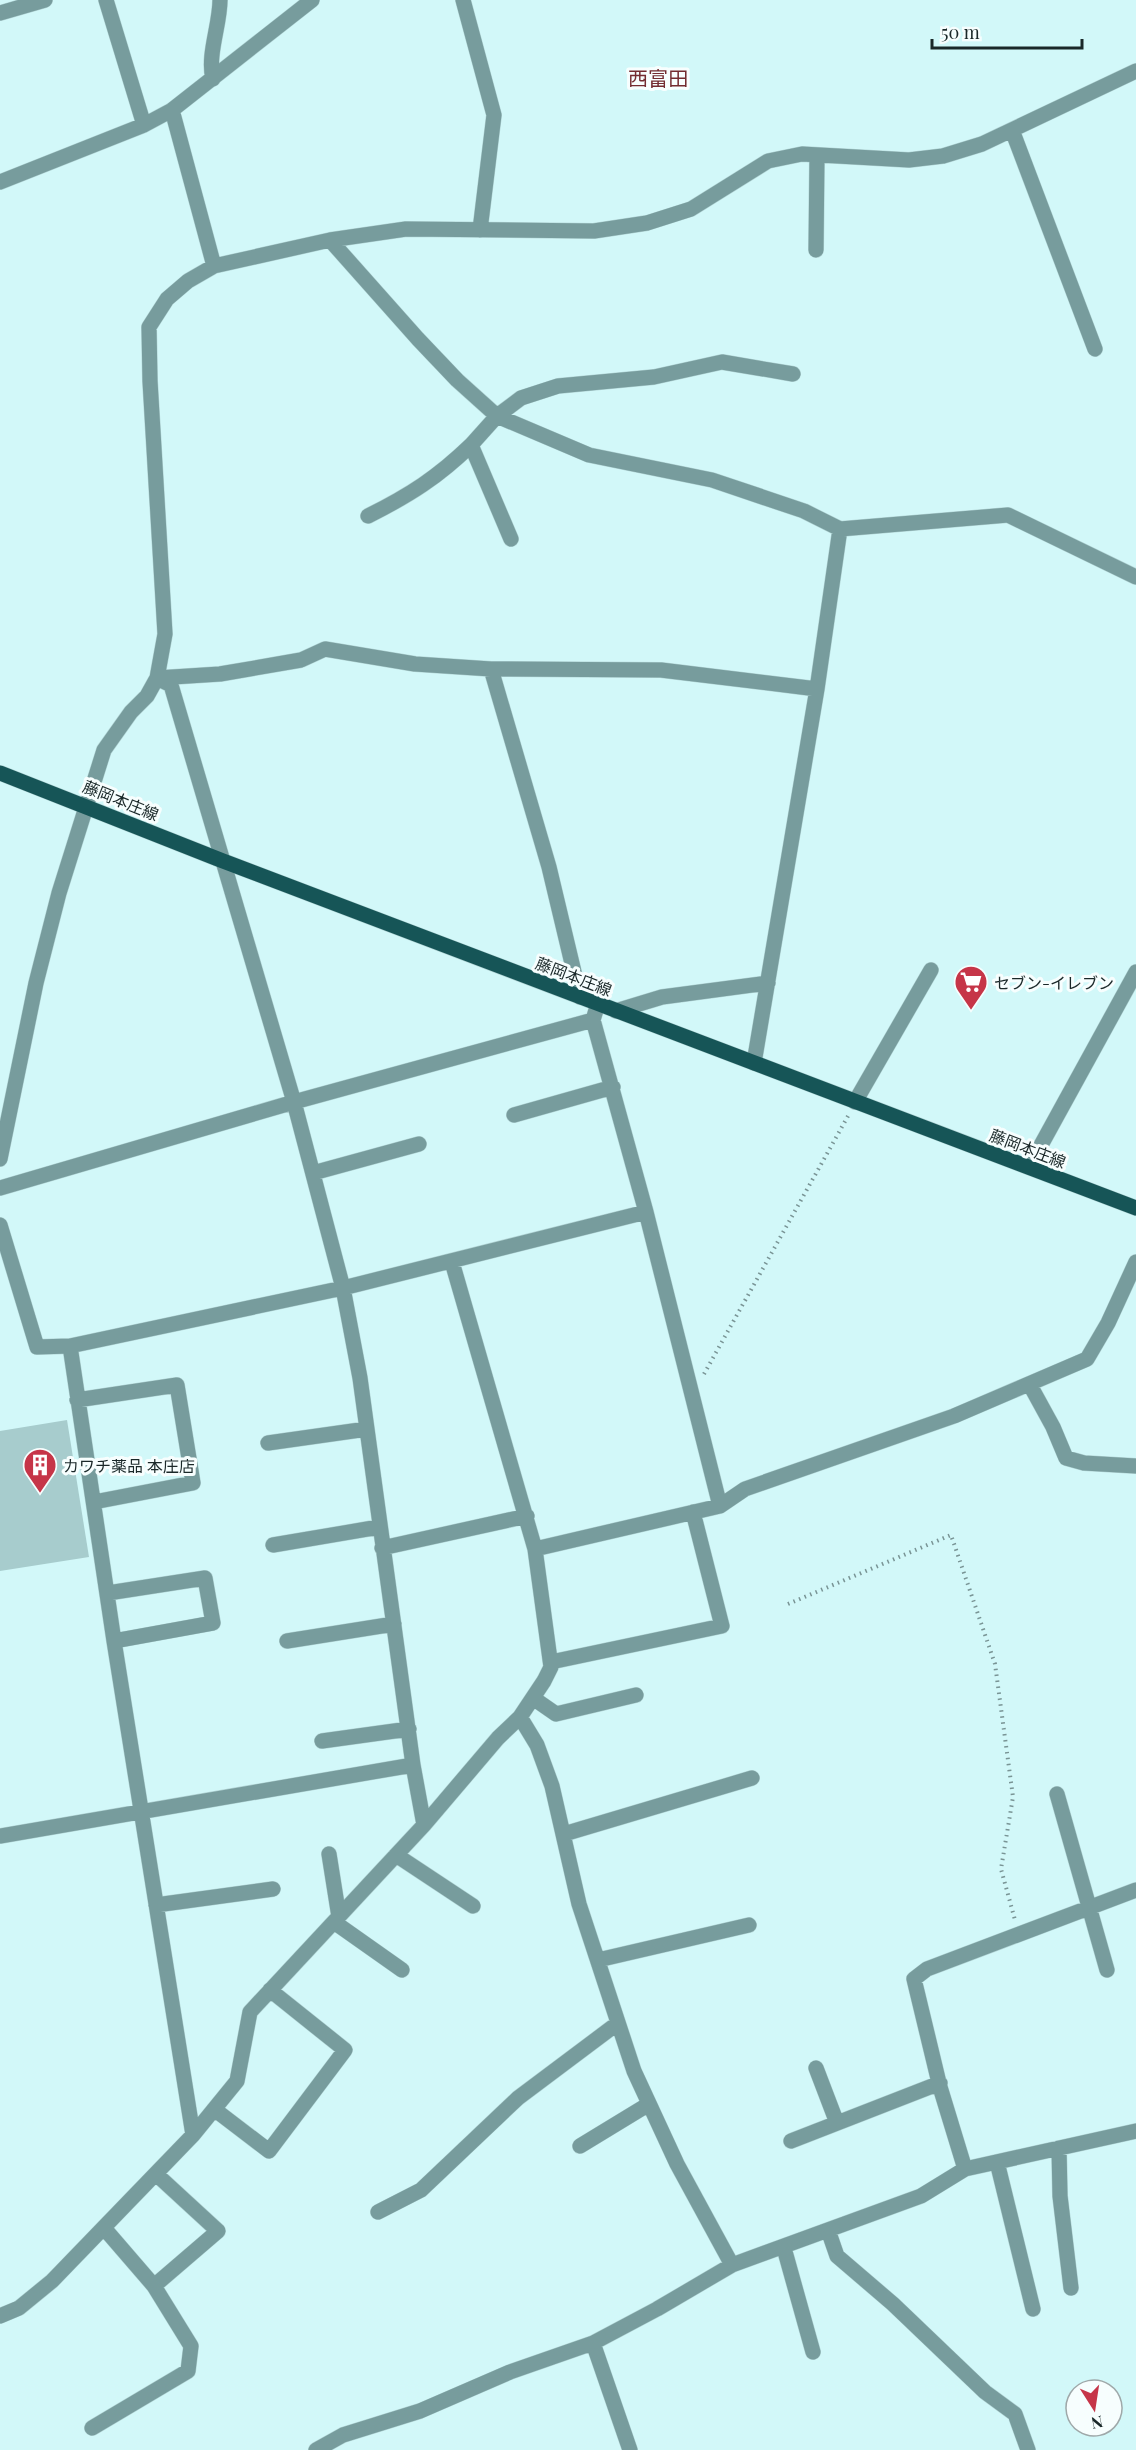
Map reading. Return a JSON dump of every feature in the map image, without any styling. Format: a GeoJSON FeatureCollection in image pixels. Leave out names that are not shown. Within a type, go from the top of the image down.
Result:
{"type":"FeatureCollection","features":[{"type":"Feature","properties":{"kind":"main road","name":"藤岡本庄線"},"geometry":{"type":"LineString","coordinates":[[0,773],[598,1005],[1136,1208]]}},
{"type":"Feature","properties":{"kind":"street"},"geometry":{"type":"LineString","coordinates":[[0,13],[45,0]]}},
{"type":"Feature","properties":{"kind":"street"},"geometry":{"type":"LineString","coordinates":[[106,0],[144,125]]}},
{"type":"Feature","properties":{"kind":"street"},"geometry":{"type":"LineString","coordinates":[[213,79],[211,69],[220,19],[220,0]]}},
{"type":"Feature","properties":{"kind":"street"},"geometry":{"type":"LineString","coordinates":[[0,182],[144,125],[172,110],[312,0]]}},
{"type":"Feature","properties":{"kind":"street"},"geometry":{"type":"LineString","coordinates":[[463,0],[494,115],[480,230]]}},
{"type":"Feature","properties":{"kind":"street"},"geometry":{"type":"LineString","coordinates":[[0,1159],[36,983],[59,893],[104,750],[131,712],[147,696],[157,678],[165,634],[150,381],[149,327],[167,299],[188,281],[214,266],[330,240],[406,230],[594,231],[647,223],[691,209],[768,161],[802,154],[909,160],[943,156],[1012,130],[1136,71]]}},
{"type":"Feature","properties":{"kind":"street"},"geometry":{"type":"LineString","coordinates":[[172,110],[214,266]]}},
{"type":"Feature","properties":{"kind":"street"},"geometry":{"type":"LineString","coordinates":[[1012,130],[1095,349]]}},
{"type":"Feature","properties":{"kind":"street"},"geometry":{"type":"LineString","coordinates":[[816,250],[817,156]]}},
{"type":"Feature","properties":{"kind":"street"},"geometry":{"type":"LineString","coordinates":[[330,240],[418,339],[497,416],[589,455],[712,480],[804,511],[840,529],[1008,515],[1136,577]]}},
{"type":"Feature","properties":{"kind":"street"},"geometry":{"type":"LineString","coordinates":[[368,516],[411,495],[448,467],[497,416],[521,398],[558,386],[654,377],[722,362],[793,374]]}},
{"type":"Feature","properties":{"kind":"street"},"geometry":{"type":"LineString","coordinates":[[471,445],[511,539]]}},
{"type":"Feature","properties":{"kind":"street"},"geometry":{"type":"LineString","coordinates":[[754,1063],[817,688],[840,529]]}},
{"type":"Feature","properties":{"kind":"street"},"geometry":{"type":"LineString","coordinates":[[157,678],[220,674],[255,668],[301,660],[326,649],[415,664],[491,669],[661,670],[817,688]]}},
{"type":"Feature","properties":{"kind":"street"},"geometry":{"type":"LineString","coordinates":[[491,669],[549,867],[580,997]]}},
{"type":"Feature","properties":{"kind":"street"},"geometry":{"type":"LineString","coordinates":[[157,678],[171,686],[294,1102],[343,1288],[360,1378],[381,1548],[424,1825]]}},
{"type":"Feature","properties":{"kind":"street"},"geometry":{"type":"LineString","coordinates":[[855,1102],[931,970]]}},
{"type":"Feature","properties":{"kind":"street"},"geometry":{"type":"LineString","coordinates":[[1029,1167],[1136,972]]}},
{"type":"Feature","properties":{"kind":"street"},"geometry":{"type":"LineString","coordinates":[[615,1011],[662,998],[768,983]]}},
{"type":"Feature","properties":{"kind":"street"},"geometry":{"type":"LineString","coordinates":[[598,1005],[593,1020],[646,1212],[720,1506]]}},
{"type":"Feature","properties":{"kind":"street"},"geometry":{"type":"LineString","coordinates":[[0,1188],[294,1102],[593,1020]]}},
{"type":"Feature","properties":{"kind":"street"},"geometry":{"type":"LineString","coordinates":[[514,1115],[613,1087]]}},
{"type":"Feature","properties":{"kind":"street"},"geometry":{"type":"LineString","coordinates":[[313,1173],[419,1144]]}},
{"type":"Feature","properties":{"kind":"street"},"geometry":{"type":"LineString","coordinates":[[0,1225],[37,1347],[70,1346],[343,1288],[646,1212]]}},
{"type":"Feature","properties":{"kind":"street"},"geometry":{"type":"LineString","coordinates":[[0,2311],[19,2308],[52,2281],[193,2135],[237,2080],[250,2012],[424,1825],[498,1738],[520,1717],[544,1681],[551,1666],[535,1549],[452,1262]]}},
{"type":"Feature","properties":{"kind":"street"},"geometry":{"type":"LineString","coordinates":[[535,1549],[720,1506],[745,1489],[954,1416],[1087,1359],[1108,1323],[1136,1262]]}},
{"type":"Feature","properties":{"kind":"street"},"geometry":{"type":"LineString","coordinates":[[70,1346],[114,1641],[193,2135]]}},
{"type":"Feature","properties":{"kind":"street"},"geometry":{"type":"LineString","coordinates":[[77,1400],[177,1385],[193,1483],[93,1502]]}},
{"type":"Feature","properties":{"kind":"street"},"geometry":{"type":"LineString","coordinates":[[1030,1385],[1053,1427],[1066,1458],[1084,1463],[1136,1466]]}},
{"type":"Feature","properties":{"kind":"street"},"geometry":{"type":"LineString","coordinates":[[268,1443],[367,1429]]}},
{"type":"Feature","properties":{"kind":"street"},"geometry":{"type":"LineString","coordinates":[[550,1662],[722,1626],[693,1512]]}},
{"type":"Feature","properties":{"kind":"street"},"geometry":{"type":"LineString","coordinates":[[381,1548],[526,1516]]}},
{"type":"Feature","properties":{"kind":"street"},"geometry":{"type":"LineString","coordinates":[[273,1545],[379,1527]]}},
{"type":"Feature","properties":{"kind":"street"},"geometry":{"type":"LineString","coordinates":[[108,1593],[205,1578],[213,1623],[114,1641]]}},
{"type":"Feature","properties":{"kind":"street"},"geometry":{"type":"LineString","coordinates":[[287,1641],[394,1624]]}},
{"type":"Feature","properties":{"kind":"street"},"geometry":{"type":"LineString","coordinates":[[533,1698],[556,1714],[636,1695]]}},
{"type":"Feature","properties":{"kind":"street"},"geometry":{"type":"LineString","coordinates":[[520,1717],[537,1745],[552,1786],[579,1904],[634,2071],[677,2164],[732,2265]]}},
{"type":"Feature","properties":{"kind":"street"},"geometry":{"type":"LineString","coordinates":[[322,1741],[409,1729]]}},
{"type":"Feature","properties":{"kind":"street"},"geometry":{"type":"LineString","coordinates":[[0,1836],[413,1765]]}},
{"type":"Feature","properties":{"kind":"street"},"geometry":{"type":"LineString","coordinates":[[564,1834],[752,1778]]}},
{"type":"Feature","properties":{"kind":"street"},"geometry":{"type":"LineString","coordinates":[[1057,1794],[1107,1970]]}},
{"type":"Feature","properties":{"kind":"street"},"geometry":{"type":"LineString","coordinates":[[329,1854],[337,1920],[402,1970]]}},
{"type":"Feature","properties":{"kind":"street"},"geometry":{"type":"LineString","coordinates":[[396,1855],[473,1906]]}},
{"type":"Feature","properties":{"kind":"street"},"geometry":{"type":"LineString","coordinates":[[156,1905],[273,1889]]}},
{"type":"Feature","properties":{"kind":"street"},"geometry":{"type":"LineString","coordinates":[[965,2169],[939,2083],[914,1979],[927,1969],[1019,1932],[1136,1890]]}},
{"type":"Feature","properties":{"kind":"street"},"geometry":{"type":"LineString","coordinates":[[598,1960],[749,1925]]}},
{"type":"Feature","properties":{"kind":"street"},"geometry":{"type":"LineString","coordinates":[[214,2109],[268,2151],[345,2050],[270,1990]]}},
{"type":"Feature","properties":{"kind":"street"},"geometry":{"type":"LineString","coordinates":[[378,2212],[421,2190],[518,2098],[618,2023]]}},
{"type":"Feature","properties":{"kind":"street"},"geometry":{"type":"LineString","coordinates":[[816,2068],[837,2123]]}},
{"type":"Feature","properties":{"kind":"street"},"geometry":{"type":"LineString","coordinates":[[791,2140],[939,2083]]}},
{"type":"Feature","properties":{"kind":"street"},"geometry":{"type":"LineString","coordinates":[[580,2146],[650,2104]]}},
{"type":"Feature","properties":{"kind":"street"},"geometry":{"type":"LineString","coordinates":[[316,2450],[343,2435],[420,2411],[510,2372],[593,2343],[732,2265],[784,2248],[921,2196],[965,2169],[1136,2131]]}},
{"type":"Feature","properties":{"kind":"street"},"geometry":{"type":"LineString","coordinates":[[1059,2148],[1060,2196],[1071,2288]]}},
{"type":"Feature","properties":{"kind":"street"},"geometry":{"type":"LineString","coordinates":[[997,2162],[1034,2309]]}},
{"type":"Feature","properties":{"kind":"street"},"geometry":{"type":"LineString","coordinates":[[154,2286],[218,2230],[156,2174]]}},
{"type":"Feature","properties":{"kind":"street"},"geometry":{"type":"LineString","coordinates":[[92,2428],[188,2371],[191,2346],[154,2286],[104,2228]]}},
{"type":"Feature","properties":{"kind":"street"},"geometry":{"type":"LineString","coordinates":[[828,2230],[837,2256],[893,2304],[985,2392],[1015,2414],[1028,2450]]}},
{"type":"Feature","properties":{"kind":"street"},"geometry":{"type":"LineString","coordinates":[[784,2248],[813,2352]]}},
{"type":"Feature","properties":{"kind":"street"},"geometry":{"type":"LineString","coordinates":[[593,2343],[630,2450]]}},
{"type":"Feature","properties":{"kind":"path"},"geometry":{"type":"LineString","coordinates":[[692,1394],[855,1102]]}},
{"type":"Feature","properties":{"kind":"path"},"geometry":{"type":"LineString","coordinates":[[788,1604],[951,1535],[995,1664],[1013,1797],[1001,1869],[1019,1932]]}},
{"type":"Feature","properties":{"kind":"building","name":"カワチ薬品 本庄店"},"geometry":{"type":"Polygon","coordinates":[[[67,1420],[89,1557],[0,1571],[0,1431],[67,1420]]]}},
{"type":"Feature","properties":{"kind":"place","name":"セブン-イレブン"},"geometry":{"type":"Point","coordinates":[971,1011]}},
{"type":"Feature","properties":{"kind":"place","name":"カワチ薬品 本庄店"},"geometry":{"type":"Point","coordinates":[40,1494]}},
{"type":"Feature","properties":{"kind":"district","name":"西富田"},"geometry":{"type":"Point","coordinates":[658,77]}}]}
